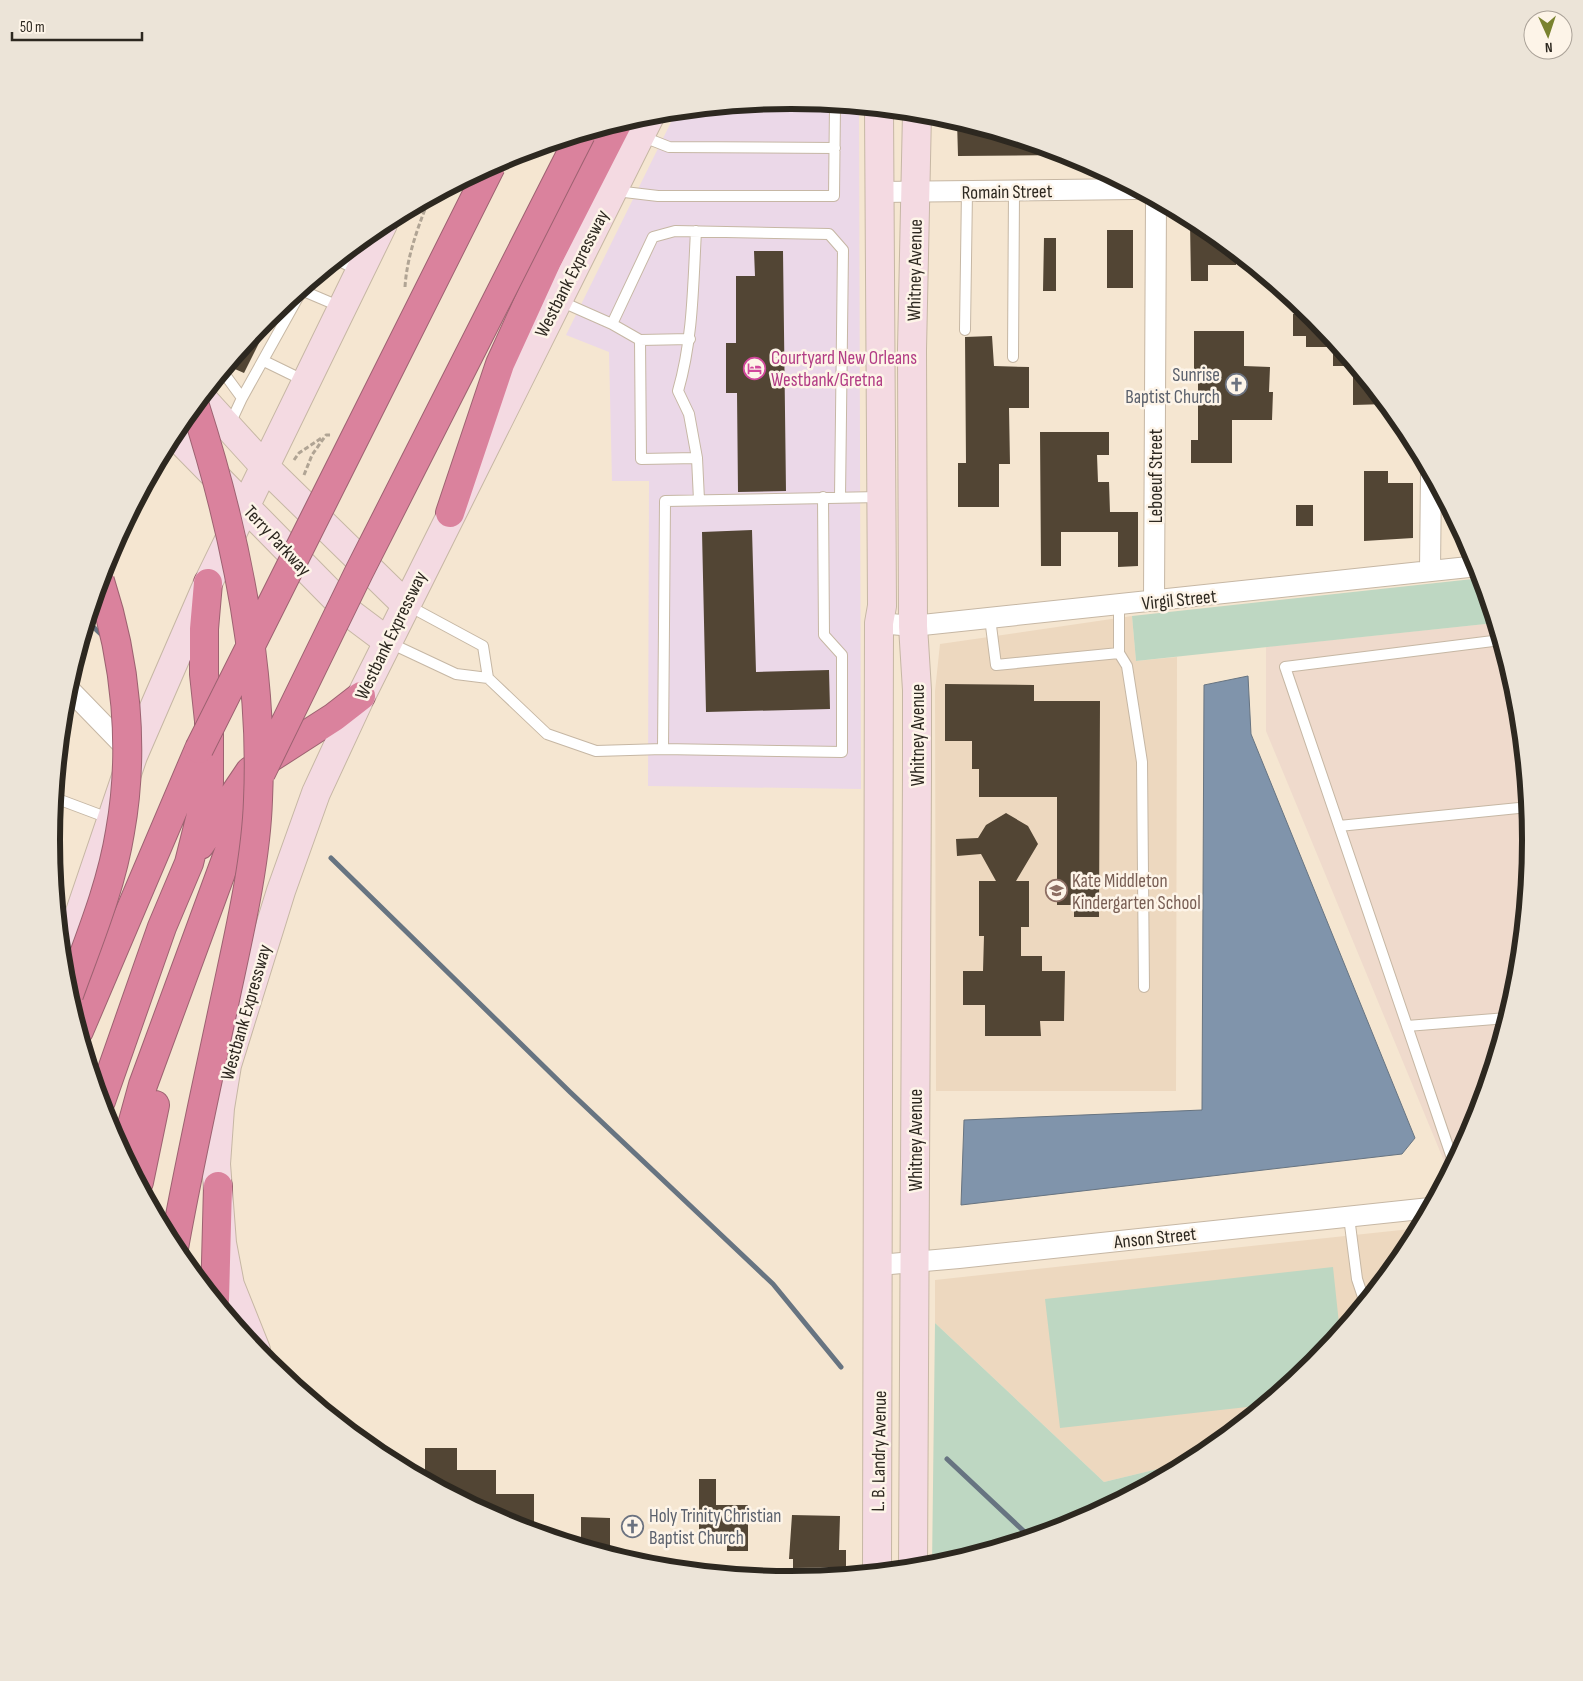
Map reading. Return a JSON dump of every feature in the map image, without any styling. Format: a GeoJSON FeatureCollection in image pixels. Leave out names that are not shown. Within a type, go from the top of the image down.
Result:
{"type":"FeatureCollection","features":[{"type":"Feature","properties":{"kind":"highway"},"geometry":{"type":"LineString","coordinates":[[450,513],[500,364],[547,261],[635,126]]}},
{"type":"Feature","properties":{"kind":"highway"},"geometry":{"type":"LineString","coordinates":[[127,1145],[143,1085],[247,802],[359,572],[577,142]]}},
{"type":"Feature","properties":{"kind":"highway"},"geometry":{"type":"LineString","coordinates":[[83,1022],[199,749],[486,176]]}},
{"type":"Feature","properties":{"kind":"highway"},"geometry":{"type":"LineString","coordinates":[[176,1236],[247,889],[258,801],[258,729],[253,669],[238,568],[210,454],[197,414]]}},
{"type":"Feature","properties":{"kind":"highway"},"geometry":{"type":"LineString","coordinates":[[105,1091],[159,936],[188,863],[209,783],[209,721],[204,656],[208,583]]}},
{"type":"Feature","properties":{"kind":"highway"},"geometry":{"type":"LineString","coordinates":[[74,981],[113,863],[126,794],[127,707],[108,605],[104,592]]}},
{"type":"Feature","properties":{"kind":"highway"},"geometry":{"type":"LineString","coordinates":[[188,863],[250,771],[361,696]]}},
{"type":"Feature","properties":{"kind":"highway"},"geometry":{"type":"LineString","coordinates":[[141,1174],[185,972]]}},
{"type":"Feature","properties":{"kind":"highway"},"geometry":{"type":"LineString","coordinates":[[216,1292],[218,1186]]}},
{"type":"Feature","properties":{"kind":"street","name":"Whitney Avenue"},"geometry":{"type":"LineString","coordinates":[[879,114],[882,606],[879,623],[879,1330]]}},
{"type":"Feature","properties":{"kind":"street","name":"Whitney Avenue"},"geometry":{"type":"LineString","coordinates":[[914,1358],[917,700],[913,626],[912,350],[917,120]]}},
{"type":"Feature","properties":{"kind":"street","name":"Westbank Expressway"},"geometry":{"type":"LineString","coordinates":[[248,1329],[230,1285],[222,1243],[216,1164],[220,1108],[227,1065],[281,891],[316,793],[405,604],[612,190],[636,126]]}},
{"type":"Feature","properties":{"kind":"street","name":"Romain Street"},"geometry":{"type":"LineString","coordinates":[[879,192],[1124,189]]}},
{"type":"Feature","properties":{"kind":"street","name":"Leboeuf Street"},"geometry":{"type":"LineString","coordinates":[[1154,601],[1156,206]]}},
{"type":"Feature","properties":{"kind":"street"},"geometry":{"type":"LineString","coordinates":[[68,948],[133,756],[208,583],[247,506],[264,466],[341,307],[348,265],[362,248]]}},
{"type":"Feature","properties":{"kind":"street"},"geometry":{"type":"LineString","coordinates":[[206,402],[264,466],[405,604]]}},
{"type":"Feature","properties":{"kind":"street","name":"Terry Parkway"},"geometry":{"type":"LineString","coordinates":[[180,440],[351,614],[387,641]]}},
{"type":"Feature","properties":{"kind":"street"},"geometry":{"type":"LineString","coordinates":[[1430,571],[1431,486]]}},
{"type":"Feature","properties":{"kind":"street","name":"Virgil Street"},"geometry":{"type":"LineString","coordinates":[[879,623],[913,626],[1469,567]]}},
{"type":"Feature","properties":{"kind":"street"},"geometry":{"type":"LineString","coordinates":[[75,695],[133,756]]}},
{"type":"Feature","properties":{"kind":"street","name":"Anson Street"},"geometry":{"type":"LineString","coordinates":[[879,1265],[914,1263],[1423,1209]]}},
{"type":"Feature","properties":{"kind":"street","name":"L. B. Landry Avenue"},"geometry":{"type":"LineString","coordinates":[[877,1567],[879,1330]]}},
{"type":"Feature","properties":{"kind":"street","name":"L. B. Landry Avenue"},"geometry":{"type":"LineString","coordinates":[[912,1562],[914,1358]]}},
{"type":"Feature","properties":{"kind":"lane"},"geometry":{"type":"LineString","coordinates":[[612,190],[658,196],[834,196],[835,111]]}},
{"type":"Feature","properties":{"kind":"lane"},"geometry":{"type":"LineString","coordinates":[[637,126],[669,147],[835,148]]}},
{"type":"Feature","properties":{"kind":"lane"},"geometry":{"type":"LineString","coordinates":[[1013,357],[1014,190]]}},
{"type":"Feature","properties":{"kind":"lane"},"geometry":{"type":"LineString","coordinates":[[965,330],[968,191]]}},
{"type":"Feature","properties":{"kind":"lane"},"geometry":{"type":"LineString","coordinates":[[612,324],[653,237],[675,231],[829,234],[843,250],[840,497]]}},
{"type":"Feature","properties":{"kind":"lane"},"geometry":{"type":"LineString","coordinates":[[696,231],[690,339],[687,360],[678,392],[689,414],[697,458],[699,500]]}},
{"type":"Feature","properties":{"kind":"lane"},"geometry":{"type":"LineString","coordinates":[[307,292],[341,307]]}},
{"type":"Feature","properties":{"kind":"lane"},"geometry":{"type":"LineString","coordinates":[[557,300],[612,324],[640,340],[690,339]]}},
{"type":"Feature","properties":{"kind":"lane"},"geometry":{"type":"LineString","coordinates":[[229,426],[242,398],[294,304]]}},
{"type":"Feature","properties":{"kind":"lane"},"geometry":{"type":"LineString","coordinates":[[640,340],[641,459],[697,458]]}},
{"type":"Feature","properties":{"kind":"lane"},"geometry":{"type":"LineString","coordinates":[[264,361],[305,381]]}},
{"type":"Feature","properties":{"kind":"lane"},"geometry":{"type":"LineString","coordinates":[[226,377],[242,398]]}},
{"type":"Feature","properties":{"kind":"lane"},"geometry":{"type":"LineString","coordinates":[[387,641],[456,674],[488,678],[547,734],[596,752],[663,748],[842,752],[842,655],[824,635],[823,497]]}},
{"type":"Feature","properties":{"kind":"lane"},"geometry":{"type":"LineString","coordinates":[[663,748],[664,500],[881,497]]}},
{"type":"Feature","properties":{"kind":"lane"},"geometry":{"type":"LineString","coordinates":[[405,604],[483,646],[488,678]]}},
{"type":"Feature","properties":{"kind":"lane"},"geometry":{"type":"LineString","coordinates":[[1119,605],[1119,652],[1127,666],[1142,762],[1144,988]]}},
{"type":"Feature","properties":{"kind":"lane"},"geometry":{"type":"LineString","coordinates":[[990,618],[996,665],[1119,652]]}},
{"type":"Feature","properties":{"kind":"lane"},"geometry":{"type":"LineString","coordinates":[[1451,1156],[1285,667],[1495,641]]}},
{"type":"Feature","properties":{"kind":"lane"},"geometry":{"type":"LineString","coordinates":[[62,801],[112,820]]}},
{"type":"Feature","properties":{"kind":"lane"},"geometry":{"type":"LineString","coordinates":[[1338,826],[1522,808]]}},
{"type":"Feature","properties":{"kind":"lane"},"geometry":{"type":"LineString","coordinates":[[1407,1026],[1501,1019]]}},
{"type":"Feature","properties":{"kind":"lane"},"geometry":{"type":"LineString","coordinates":[[1349,1217],[1357,1279],[1363,1297]]}},
{"type":"Feature","properties":{"kind":"path"},"geometry":{"type":"LineString","coordinates":[[291,464],[299,453],[326,436]]}},
{"type":"Feature","properties":{"kind":"path"},"geometry":{"type":"LineString","coordinates":[[297,472],[303,480]]}},
{"type":"Feature","properties":{"kind":"shaded area"},"geometry":{"type":"Polygon","coordinates":[[[792,109],[859,113],[861,789],[648,786],[649,481],[612,481],[609,352],[566,335],[673,119],[696,115],[792,109]]]}},
{"type":"Feature","properties":{"kind":"shaded area","name":"Kate Middleton Kindergarten School"},"geometry":{"type":"Polygon","coordinates":[[[1132,616],[1136,661],[1177,657],[1176,1091],[936,1091],[935,691],[940,644],[1132,616]]]}},
{"type":"Feature","properties":{"kind":"shaded area"},"geometry":{"type":"Polygon","coordinates":[[[1490,624],[1509,698],[1517,745],[1523,840],[1521,888],[1517,936],[1498,1030],[1484,1076],[1445,1169],[1444,1161],[1266,731],[1266,647],[1490,624]]]}},
{"type":"Feature","properties":{"kind":"shaded area"},"geometry":{"type":"Polygon","coordinates":[[[1411,1229],[1372,1286],[1341,1323],[1309,1358],[1237,1421],[1170,1466],[1104,1482],[935,1323],[935,1280],[1411,1229]]]}},
{"type":"Feature","properties":{"kind":"green space"},"geometry":{"type":"Polygon","coordinates":[[[1474,579],[1490,624],[1136,661],[1132,616],[1474,579]]]}},
{"type":"Feature","properties":{"kind":"green space"},"geometry":{"type":"Polygon","coordinates":[[[1333,1267],[1339,1325],[1309,1358],[1255,1406],[1060,1428],[1045,1299],[1333,1267]]]}},
{"type":"Feature","properties":{"kind":"green space"},"geometry":{"type":"Polygon","coordinates":[[[935,1323],[1104,1482],[1170,1466],[1115,1497],[1071,1516],[1027,1533],[981,1547],[932,1558],[935,1323]]]}},
{"type":"Feature","properties":{"kind":"water"},"geometry":{"type":"Polygon","coordinates":[[[1248,676],[1251,734],[1415,1138],[1402,1154],[961,1205],[964,1120],[1202,1110],[1204,685],[1248,676]]]}},
{"type":"Feature","properties":{"kind":"building"},"geometry":{"type":"Polygon","coordinates":[[[957,128],[981,134],[1045,155],[958,156],[957,128]]]}},
{"type":"Feature","properties":{"kind":"building"},"geometry":{"type":"Polygon","coordinates":[[[1190,227],[1236,259],[1236,265],[1208,265],[1208,281],[1191,281],[1190,227]]]}},
{"type":"Feature","properties":{"kind":"building"},"geometry":{"type":"Polygon","coordinates":[[[1107,230],[1133,230],[1133,288],[1107,288],[1107,230]]]}},
{"type":"Feature","properties":{"kind":"building"},"geometry":{"type":"Polygon","coordinates":[[[1044,238],[1056,238],[1056,291],[1043,291],[1044,238]]]}},
{"type":"Feature","properties":{"kind":"building","name":"Courtyard New Orleans Westbank/Gretna"},"geometry":{"type":"Polygon","coordinates":[[[754,251],[783,251],[786,491],[738,492],[737,393],[726,393],[726,343],[736,343],[736,276],[755,276],[754,251]]]}},
{"type":"Feature","properties":{"kind":"building"},"geometry":{"type":"Polygon","coordinates":[[[1293,314],[1299,314],[1331,347],[1306,347],[1306,336],[1293,336],[1293,314]]]}},
{"type":"Feature","properties":{"kind":"building"},"geometry":{"type":"Polygon","coordinates":[[[1194,331],[1244,331],[1244,366],[1270,367],[1269,392],[1273,392],[1272,420],[1232,420],[1232,463],[1191,463],[1191,440],[1198,440],[1198,375],[1194,375],[1194,331]]]}},
{"type":"Feature","properties":{"kind":"building"},"geometry":{"type":"Polygon","coordinates":[[[263,335],[244,373],[233,368],[263,335]]]}},
{"type":"Feature","properties":{"kind":"building"},"geometry":{"type":"Polygon","coordinates":[[[992,336],[994,366],[1029,367],[1029,408],[1009,408],[1010,464],[999,464],[999,507],[958,507],[958,463],[966,463],[965,337],[992,336]]]}},
{"type":"Feature","properties":{"kind":"building"},"geometry":{"type":"Polygon","coordinates":[[[1333,349],[1348,366],[1333,366],[1333,349]]]}},
{"type":"Feature","properties":{"kind":"building"},"geometry":{"type":"Polygon","coordinates":[[[1353,372],[1379,404],[1353,405],[1353,372]]]}},
{"type":"Feature","properties":{"kind":"building"},"geometry":{"type":"Polygon","coordinates":[[[1040,432],[1109,432],[1109,455],[1097,455],[1098,482],[1109,482],[1110,512],[1138,512],[1138,566],[1118,567],[1118,532],[1061,532],[1061,566],[1041,566],[1040,432]]]}},
{"type":"Feature","properties":{"kind":"building"},"geometry":{"type":"Polygon","coordinates":[[[1364,471],[1388,471],[1388,483],[1413,483],[1413,538],[1364,541],[1364,471]]]}},
{"type":"Feature","properties":{"kind":"building"},"geometry":{"type":"Polygon","coordinates":[[[1296,505],[1313,505],[1313,526],[1296,526],[1296,505]]]}},
{"type":"Feature","properties":{"kind":"building"},"geometry":{"type":"Polygon","coordinates":[[[752,530],[756,672],[829,670],[830,709],[706,712],[702,532],[752,530]]]}},
{"type":"Feature","properties":{"kind":"building"},"geometry":{"type":"Polygon","coordinates":[[[945,684],[1034,685],[1034,701],[1100,701],[1099,917],[1074,917],[1074,905],[1057,905],[1057,797],[979,797],[979,769],[972,769],[972,741],[945,741],[945,684]]]}},
{"type":"Feature","properties":{"kind":"building"},"geometry":{"type":"Polygon","coordinates":[[[1006,813],[1028,826],[1038,844],[1016,881],[1029,881],[1029,927],[1021,927],[1021,956],[1042,956],[1042,971],[1065,971],[1064,1021],[1040,1021],[1041,1036],[985,1036],[985,1005],[963,1005],[963,971],[983,971],[984,936],[979,936],[979,881],[996,881],[981,854],[957,856],[956,839],[978,838],[986,825],[1006,813]]]}},
{"type":"Feature","properties":{"kind":"building"},"geometry":{"type":"Polygon","coordinates":[[[425,1448],[457,1448],[457,1470],[496,1470],[496,1494],[534,1494],[534,1524],[468,1497],[425,1473],[425,1448]]]}},
{"type":"Feature","properties":{"kind":"building"},"geometry":{"type":"Polygon","coordinates":[[[699,1479],[716,1479],[716,1505],[748,1505],[748,1551],[727,1551],[727,1540],[699,1536],[699,1479]]]}},
{"type":"Feature","properties":{"kind":"building"},"geometry":{"type":"Polygon","coordinates":[[[792,1515],[840,1516],[839,1550],[846,1550],[846,1567],[793,1568],[793,1559],[789,1559],[792,1515]]]}},
{"type":"Feature","properties":{"kind":"building"},"geometry":{"type":"Polygon","coordinates":[[[581,1517],[610,1518],[610,1546],[597,1546],[581,1541],[581,1517]]]}},
{"type":"Feature","properties":{"kind":"waterway"},"geometry":{"type":"LineString","coordinates":[[93,626],[104,637]]}},
{"type":"Feature","properties":{"kind":"waterway"},"geometry":{"type":"LineString","coordinates":[[331,858],[570,1092],[773,1284],[841,1367]]}},
{"type":"Feature","properties":{"kind":"waterway"},"geometry":{"type":"LineString","coordinates":[[947,1459],[1026,1533]]}},
{"type":"Feature","properties":{"kind":"place","name":"Courtyard New Orleans Westbank/Gretna"},"geometry":{"type":"Point","coordinates":[755,368]}},
{"type":"Feature","properties":{"kind":"place","name":"Sunrise Baptist Church"},"geometry":{"type":"Point","coordinates":[1236,385]}},
{"type":"Feature","properties":{"kind":"place","name":"Kate Middleton Kindergarten School"},"geometry":{"type":"Point","coordinates":[1056,891]}},
{"type":"Feature","properties":{"kind":"place","name":"Holy Trinity Christian Baptist Church"},"geometry":{"type":"Point","coordinates":[633,1526]}}]}
